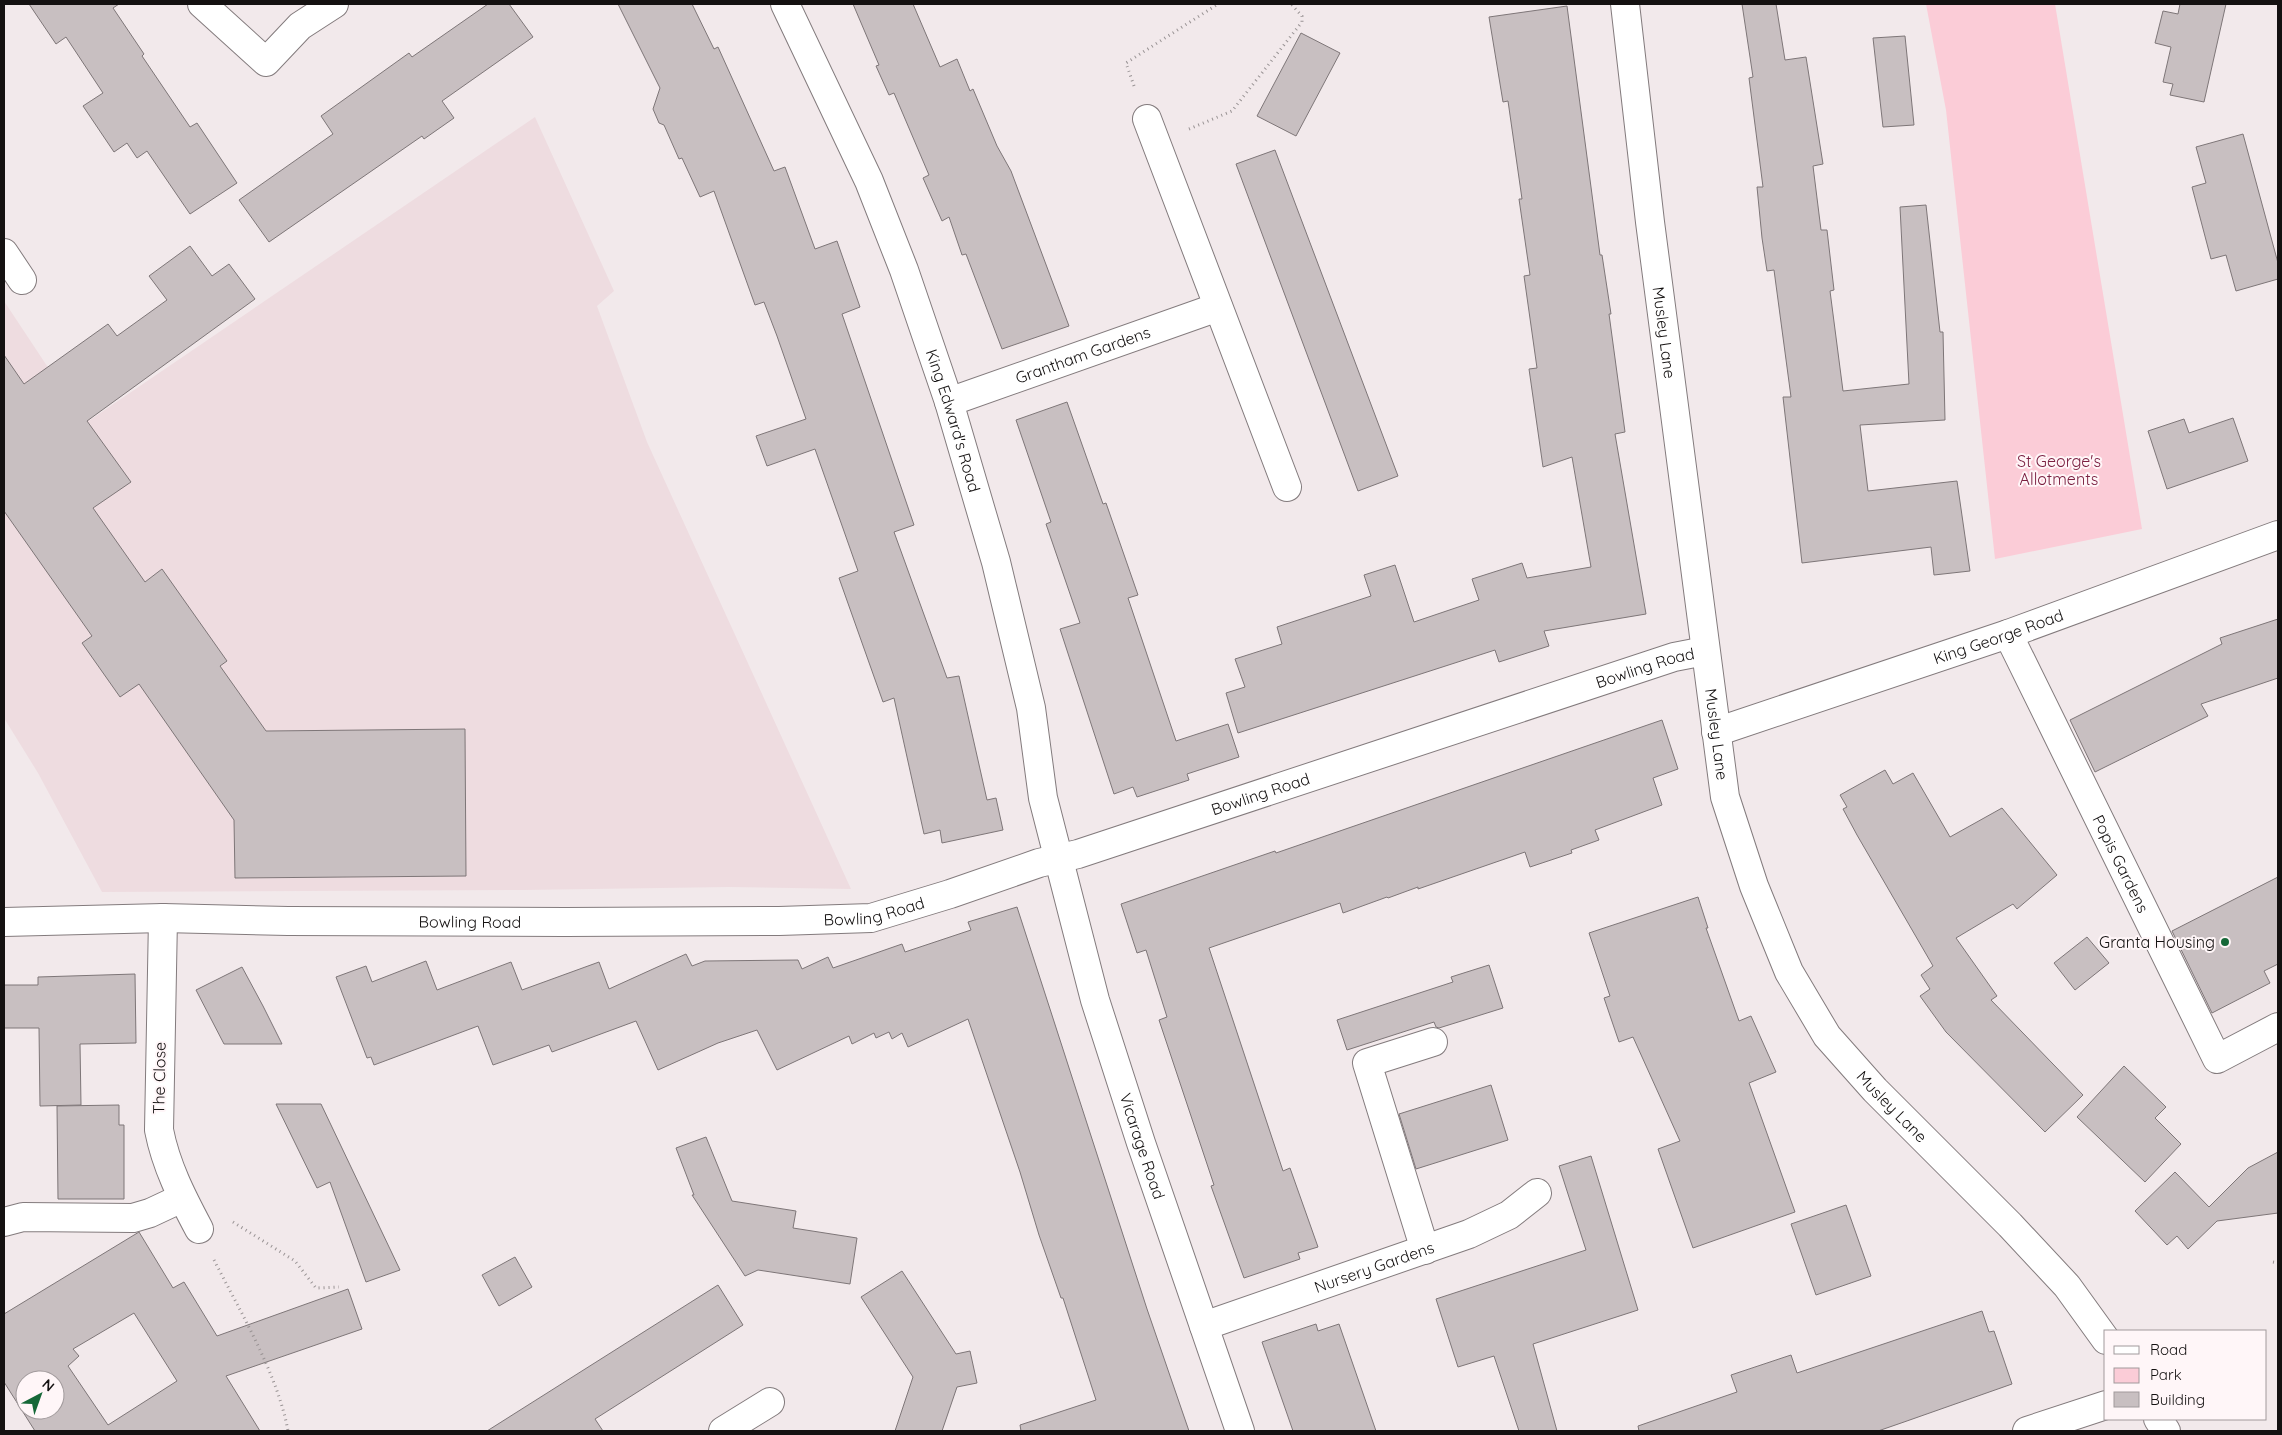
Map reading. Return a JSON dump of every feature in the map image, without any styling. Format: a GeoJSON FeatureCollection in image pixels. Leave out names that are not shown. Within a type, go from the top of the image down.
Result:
{"type":"FeatureCollection","features":[{"type":"Feature","properties":{"kind":"street"},"geometry":{"type":"LineString","coordinates":[[202,4],[266,62],[300,26],[334,4]]}},
{"type":"Feature","properties":{"kind":"street","name":"King Edward's Road"},"geometry":{"type":"LineString","coordinates":[[785,4],[869,181],[904,270],[949,402],[996,562],[1031,708],[1043,798],[1059,858]]}},
{"type":"Feature","properties":{"kind":"street","name":"Musley Lane"},"geometry":{"type":"LineString","coordinates":[[1625,4],[1650,222],[1725,797],[1754,886],[1789,972],[1827,1036],[1875,1090],[2067,1286],[2104,1337]]}},
{"type":"Feature","properties":{"kind":"street"},"geometry":{"type":"LineString","coordinates":[[1146,119],[1287,487]]}},
{"type":"Feature","properties":{"kind":"street"},"geometry":{"type":"LineString","coordinates":[[4,253],[22,280]]}},
{"type":"Feature","properties":{"kind":"street","name":"Grantham Gardens"},"geometry":{"type":"LineString","coordinates":[[949,402],[1218,307]]}},
{"type":"Feature","properties":{"kind":"street","name":"King George Road"},"geometry":{"type":"LineString","coordinates":[[1716,732],[2008,634],[2278,535]]}},
{"type":"Feature","properties":{"kind":"street","name":"Popis Gardens"},"geometry":{"type":"LineString","coordinates":[[2008,634],[2114,854],[2217,1060],[2278,1027]]}},
{"type":"Feature","properties":{"kind":"street","name":"Bowling Road"},"geometry":{"type":"LineString","coordinates":[[4,922],[163,918],[288,921],[778,922],[871,918],[1059,858],[1078,854],[1674,657],[1705,651]]}},
{"type":"Feature","properties":{"kind":"street","name":"Vicarage Road"},"geometry":{"type":"LineString","coordinates":[[1059,858],[1095,1000],[1141,1143],[1240,1431]]}},
{"type":"Feature","properties":{"kind":"street","name":"The Close"},"geometry":{"type":"LineString","coordinates":[[163,918],[159,1130],[163,1152],[182,1198],[199,1229]]}},
{"type":"Feature","properties":{"kind":"street"},"geometry":{"type":"LineString","coordinates":[[1425,1250],[1367,1063],[1433,1042]]}},
{"type":"Feature","properties":{"kind":"street","name":"Nursery Gardens"},"geometry":{"type":"LineString","coordinates":[[1204,1326],[1470,1234],[1509,1215],[1538,1193]]}},
{"type":"Feature","properties":{"kind":"street"},"geometry":{"type":"LineString","coordinates":[[4,1222],[23,1217],[133,1218],[150,1213],[182,1198]]}},
{"type":"Feature","properties":{"kind":"street"},"geometry":{"type":"LineString","coordinates":[[723,1431],[770,1402]]}},
{"type":"Feature","properties":{"kind":"street"},"geometry":{"type":"LineString","coordinates":[[2027,1431],[2104,1406]]}},
{"type":"Feature","properties":{"kind":"street"},"geometry":{"type":"LineString","coordinates":[[2159,1420],[2166,1431]]}},
{"type":"Feature","properties":{"kind":"path"},"geometry":{"type":"LineString","coordinates":[[1146,119],[1126,63],[1218,4]]}},
{"type":"Feature","properties":{"kind":"path"},"geometry":{"type":"LineString","coordinates":[[1157,144],[1232,111],[1302,22],[1302,16],[1291,4]]}},
{"type":"Feature","properties":{"kind":"path"},"geometry":{"type":"LineString","coordinates":[[288,1431],[285,1416],[264,1362],[199,1229],[224,1216],[295,1261],[316,1288],[340,1287]]}},
{"type":"Feature","properties":{"kind":"path"},"geometry":{"type":"LineString","coordinates":[[2273,1262],[2278,1264]]}},
{"type":"Feature","properties":{"kind":"shaded area"},"geometry":{"type":"Polygon","coordinates":[[[535,117],[614,291],[597,306],[647,442],[851,889],[728,887],[102,892],[38,773],[4,718],[4,301],[49,369],[90,420],[535,117]]]}},
{"type":"Feature","properties":{"kind":"green space","name":"St George's Allotments"},"geometry":{"type":"Polygon","coordinates":[[[1926,4],[2055,4],[2142,529],[1995,559],[1946,110],[1926,4]]]}},
{"type":"Feature","properties":{"kind":"building"},"geometry":{"type":"Polygon","coordinates":[[[29,4],[119,4],[113,8],[144,54],[142,56],[190,127],[197,123],[237,183],[190,214],[147,151],[137,158],[127,143],[114,152],[83,106],[103,93],[66,37],[56,44],[29,4]]]}},
{"type":"Feature","properties":{"kind":"building"},"geometry":{"type":"Polygon","coordinates":[[[488,4],[509,4],[533,37],[442,101],[454,118],[424,139],[422,136],[269,242],[239,200],[333,134],[321,116],[409,53],[412,57],[488,4]]]}},
{"type":"Feature","properties":{"kind":"building"},"geometry":{"type":"Polygon","coordinates":[[[618,4],[692,4],[714,49],[718,47],[774,171],[785,167],[815,249],[837,241],[860,307],[842,314],[914,525],[894,532],[947,678],[959,676],[987,800],[996,798],[1003,830],[942,843],[940,830],[924,834],[894,698],[883,702],[839,578],[858,571],[815,449],[767,466],[756,436],[806,419],[777,336],[764,302],[755,305],[714,191],[700,197],[682,158],[679,159],[664,125],[659,123],[653,109],[660,88],[618,4]]]}},
{"type":"Feature","properties":{"kind":"building"},"geometry":{"type":"Polygon","coordinates":[[[853,4],[913,4],[940,67],[957,59],[970,91],[973,89],[997,146],[1011,171],[1069,326],[1002,349],[966,254],[962,255],[949,217],[942,221],[923,178],[929,175],[894,93],[889,95],[876,66],[879,65],[853,4]]]}},
{"type":"Feature","properties":{"kind":"building"},"geometry":{"type":"Polygon","coordinates":[[[1742,4],[1776,4],[1785,60],[1806,57],[1823,164],[1813,166],[1821,230],[1827,230],[1834,290],[1830,291],[1843,391],[1909,384],[1900,207],[1926,205],[1940,332],[1943,332],[1945,420],[1860,425],[1868,491],[1957,481],[1970,571],[1934,575],[1931,547],[1802,563],[1783,397],[1791,397],[1774,270],[1767,271],[1762,238],[1757,187],[1763,187],[1749,78],[1753,77],[1742,4]]]}},
{"type":"Feature","properties":{"kind":"building"},"geometry":{"type":"Polygon","coordinates":[[[2180,4],[2226,4],[2204,102],[2170,95],[2173,84],[2163,82],[2171,47],[2155,43],[2163,11],[2178,14],[2180,4]]]}},
{"type":"Feature","properties":{"kind":"building"},"geometry":{"type":"Polygon","coordinates":[[[1567,6],[1600,255],[1602,255],[1611,314],[1609,314],[1625,432],[1615,434],[1646,614],[1544,631],[1549,646],[1499,662],[1495,650],[1238,733],[1226,693],[1245,687],[1235,659],[1282,644],[1277,627],[1371,596],[1364,575],[1395,565],[1414,622],[1479,600],[1472,579],[1522,563],[1527,578],[1591,567],[1572,457],[1543,467],[1529,369],[1537,368],[1524,276],[1530,275],[1519,199],[1522,199],[1508,101],[1503,102],[1489,17],[1567,6]]]}},
{"type":"Feature","properties":{"kind":"building"},"geometry":{"type":"Polygon","coordinates":[[[1301,33],[1340,53],[1296,136],[1257,116],[1301,33]]]}},
{"type":"Feature","properties":{"kind":"building"},"geometry":{"type":"Polygon","coordinates":[[[1905,36],[1914,125],[1883,127],[1873,38],[1905,36]]]}},
{"type":"Feature","properties":{"kind":"building"},"geometry":{"type":"Polygon","coordinates":[[[2243,134],[2278,263],[2278,279],[2236,291],[2226,255],[2211,259],[2192,187],[2206,183],[2196,147],[2243,134]]]}},
{"type":"Feature","properties":{"kind":"building"},"geometry":{"type":"Polygon","coordinates":[[[1275,150],[1398,476],[1358,491],[1236,164],[1275,150]]]}},
{"type":"Feature","properties":{"kind":"building"},"geometry":{"type":"Polygon","coordinates":[[[190,246],[212,276],[229,264],[255,299],[87,421],[131,482],[93,508],[145,582],[162,569],[227,661],[220,666],[266,731],[465,729],[466,876],[235,878],[234,820],[139,684],[120,697],[82,643],[92,636],[4,511],[4,355],[24,384],[108,324],[117,336],[167,300],[149,276],[190,246]]]}},
{"type":"Feature","properties":{"kind":"building"},"geometry":{"type":"Polygon","coordinates":[[[1067,402],[1103,504],[1106,503],[1138,595],[1128,598],[1176,741],[1228,724],[1239,757],[1187,774],[1189,780],[1137,797],[1133,787],[1114,794],[1060,629],[1080,623],[1046,524],[1051,522],[1016,420],[1067,402]]]}},
{"type":"Feature","properties":{"kind":"building"},"geometry":{"type":"Polygon","coordinates":[[[2233,418],[2248,461],[2167,489],[2148,431],[2184,419],[2189,433],[2233,418]]]}},
{"type":"Feature","properties":{"kind":"building"},"geometry":{"type":"Polygon","coordinates":[[[2278,619],[2278,678],[2201,704],[2208,716],[2095,772],[2070,720],[2222,644],[2220,638],[2278,619]]]}},
{"type":"Feature","properties":{"kind":"building"},"geometry":{"type":"Polygon","coordinates":[[[1662,720],[1678,769],[1653,778],[1662,805],[1595,830],[1599,840],[1571,850],[1572,853],[1530,867],[1525,852],[1343,913],[1340,903],[1209,948],[1283,1171],[1290,1168],[1318,1247],[1298,1253],[1300,1259],[1244,1278],[1211,1186],[1214,1185],[1159,1020],[1167,1017],[1146,950],[1137,953],[1121,904],[1275,851],[1276,853],[1662,720]]]}},
{"type":"Feature","properties":{"kind":"building"},"geometry":{"type":"Polygon","coordinates":[[[1885,770],[1893,784],[1913,773],[1950,837],[2002,808],[2057,875],[2017,909],[2013,904],[1956,938],[1997,996],[1991,1000],[2083,1095],[2045,1132],[1946,1032],[1920,996],[1930,989],[1921,975],[1933,966],[1857,835],[1843,809],[1847,807],[1840,795],[1885,770]]]}},
{"type":"Feature","properties":{"kind":"building","name":"Granta Housing"},"geometry":{"type":"Polygon","coordinates":[[[2278,877],[2278,964],[2264,971],[2270,983],[2212,1013],[2172,931],[2278,877]]]}},
{"type":"Feature","properties":{"kind":"building"},"geometry":{"type":"Polygon","coordinates":[[[1698,897],[1708,928],[1706,928],[1739,1021],[1751,1016],[1776,1072],[1749,1083],[1795,1212],[1693,1248],[1658,1149],[1680,1141],[1633,1037],[1619,1042],[1604,998],[1610,996],[1589,933],[1698,897]]]}},
{"type":"Feature","properties":{"kind":"building"},"geometry":{"type":"Polygon","coordinates":[[[1017,907],[1147,1309],[1189,1431],[1021,1431],[1020,1425],[1096,1400],[968,1019],[908,1047],[902,1033],[892,1039],[889,1032],[876,1038],[874,1033],[852,1044],[849,1036],[777,1070],[757,1030],[718,1043],[658,1070],[636,1021],[552,1052],[549,1045],[493,1065],[478,1026],[374,1065],[371,1057],[367,1058],[336,977],[366,966],[372,982],[426,961],[437,990],[511,962],[522,990],[599,962],[609,989],[686,954],[692,966],[705,961],[798,960],[802,969],[828,957],[833,968],[902,944],[905,952],[971,930],[968,922],[1017,907]]]}},
{"type":"Feature","properties":{"kind":"building"},"geometry":{"type":"Polygon","coordinates":[[[2087,937],[2109,963],[2075,990],[2054,963],[2087,937]]]}},
{"type":"Feature","properties":{"kind":"building"},"geometry":{"type":"Polygon","coordinates":[[[1489,965],[1503,1008],[1439,1028],[1436,1027],[1434,1022],[1347,1050],[1337,1020],[1453,982],[1451,977],[1489,965]]]}},
{"type":"Feature","properties":{"kind":"building"},"geometry":{"type":"Polygon","coordinates":[[[242,967],[282,1044],[224,1044],[196,990],[242,967]]]}},
{"type":"Feature","properties":{"kind":"building"},"geometry":{"type":"Polygon","coordinates":[[[135,974],[136,1043],[80,1044],[81,1105],[40,1106],[39,1028],[4,1028],[4,985],[38,985],[38,977],[135,974]]]}},
{"type":"Feature","properties":{"kind":"building"},"geometry":{"type":"Polygon","coordinates":[[[2124,1066],[2166,1107],[2155,1118],[2181,1144],[2145,1182],[2077,1117],[2124,1066]]]}},
{"type":"Feature","properties":{"kind":"building"},"geometry":{"type":"Polygon","coordinates":[[[1491,1085],[1508,1140],[1416,1169],[1399,1114],[1491,1085]]]}},
{"type":"Feature","properties":{"kind":"building"},"geometry":{"type":"Polygon","coordinates":[[[276,1104],[321,1104],[400,1270],[366,1282],[330,1182],[317,1188],[276,1104]]]}},
{"type":"Feature","properties":{"kind":"building"},"geometry":{"type":"Polygon","coordinates":[[[119,1105],[119,1125],[124,1125],[124,1199],[58,1199],[57,1106],[119,1105]]]}},
{"type":"Feature","properties":{"kind":"building"},"geometry":{"type":"Polygon","coordinates":[[[706,1137],[732,1201],[796,1211],[793,1228],[857,1238],[850,1284],[758,1270],[745,1276],[692,1195],[694,1195],[676,1148],[706,1137]]]}},
{"type":"Feature","properties":{"kind":"building"},"geometry":{"type":"Polygon","coordinates":[[[2278,1152],[2278,1213],[2217,1221],[2188,1249],[2177,1236],[2167,1245],[2135,1211],[2175,1172],[2209,1207],[2248,1168],[2278,1152]]]}},
{"type":"Feature","properties":{"kind":"building"},"geometry":{"type":"Polygon","coordinates":[[[1591,1156],[1638,1310],[1533,1344],[1557,1431],[1519,1431],[1494,1356],[1458,1367],[1436,1299],[1586,1250],[1559,1166],[1591,1156]]]}},
{"type":"Feature","properties":{"kind":"building"},"geometry":{"type":"Polygon","coordinates":[[[1846,1205],[1871,1276],[1816,1295],[1791,1224],[1846,1205]]]}},
{"type":"Feature","properties":{"kind":"building"},"geometry":{"type":"Polygon","coordinates":[[[139,1232],[173,1288],[184,1282],[217,1336],[348,1289],[362,1329],[226,1376],[260,1431],[35,1431],[28,1420],[65,1420],[65,1370],[15,1370],[15,1399],[4,1382],[4,1314],[139,1232]],[[134,1313],[73,1349],[79,1356],[68,1366],[108,1425],[177,1381],[134,1313]]]}},
{"type":"Feature","properties":{"kind":"building"},"geometry":{"type":"Polygon","coordinates":[[[515,1257],[532,1287],[499,1306],[482,1275],[515,1257]]]}},
{"type":"Feature","properties":{"kind":"building"},"geometry":{"type":"Polygon","coordinates":[[[902,1271],[956,1354],[970,1351],[977,1383],[957,1387],[942,1431],[895,1431],[913,1377],[861,1297],[902,1271]]]}},
{"type":"Feature","properties":{"kind":"building"},"geometry":{"type":"Polygon","coordinates":[[[718,1285],[743,1325],[595,1419],[603,1431],[487,1431],[718,1285]]]}},
{"type":"Feature","properties":{"kind":"building"},"geometry":{"type":"Polygon","coordinates":[[[1982,1311],[1989,1332],[1994,1331],[2012,1384],[1904,1422],[1878,1431],[1639,1431],[1638,1426],[1737,1392],[1731,1375],[1791,1355],[1797,1373],[1982,1311]]]}},
{"type":"Feature","properties":{"kind":"building"},"geometry":{"type":"Polygon","coordinates":[[[1316,1324],[1318,1331],[1339,1324],[1376,1431],[1293,1431],[1262,1342],[1316,1324]]]}},
{"type":"Feature","properties":{"kind":"place","name":"Granta Housing"},"geometry":{"type":"Point","coordinates":[2225,942]}}]}
